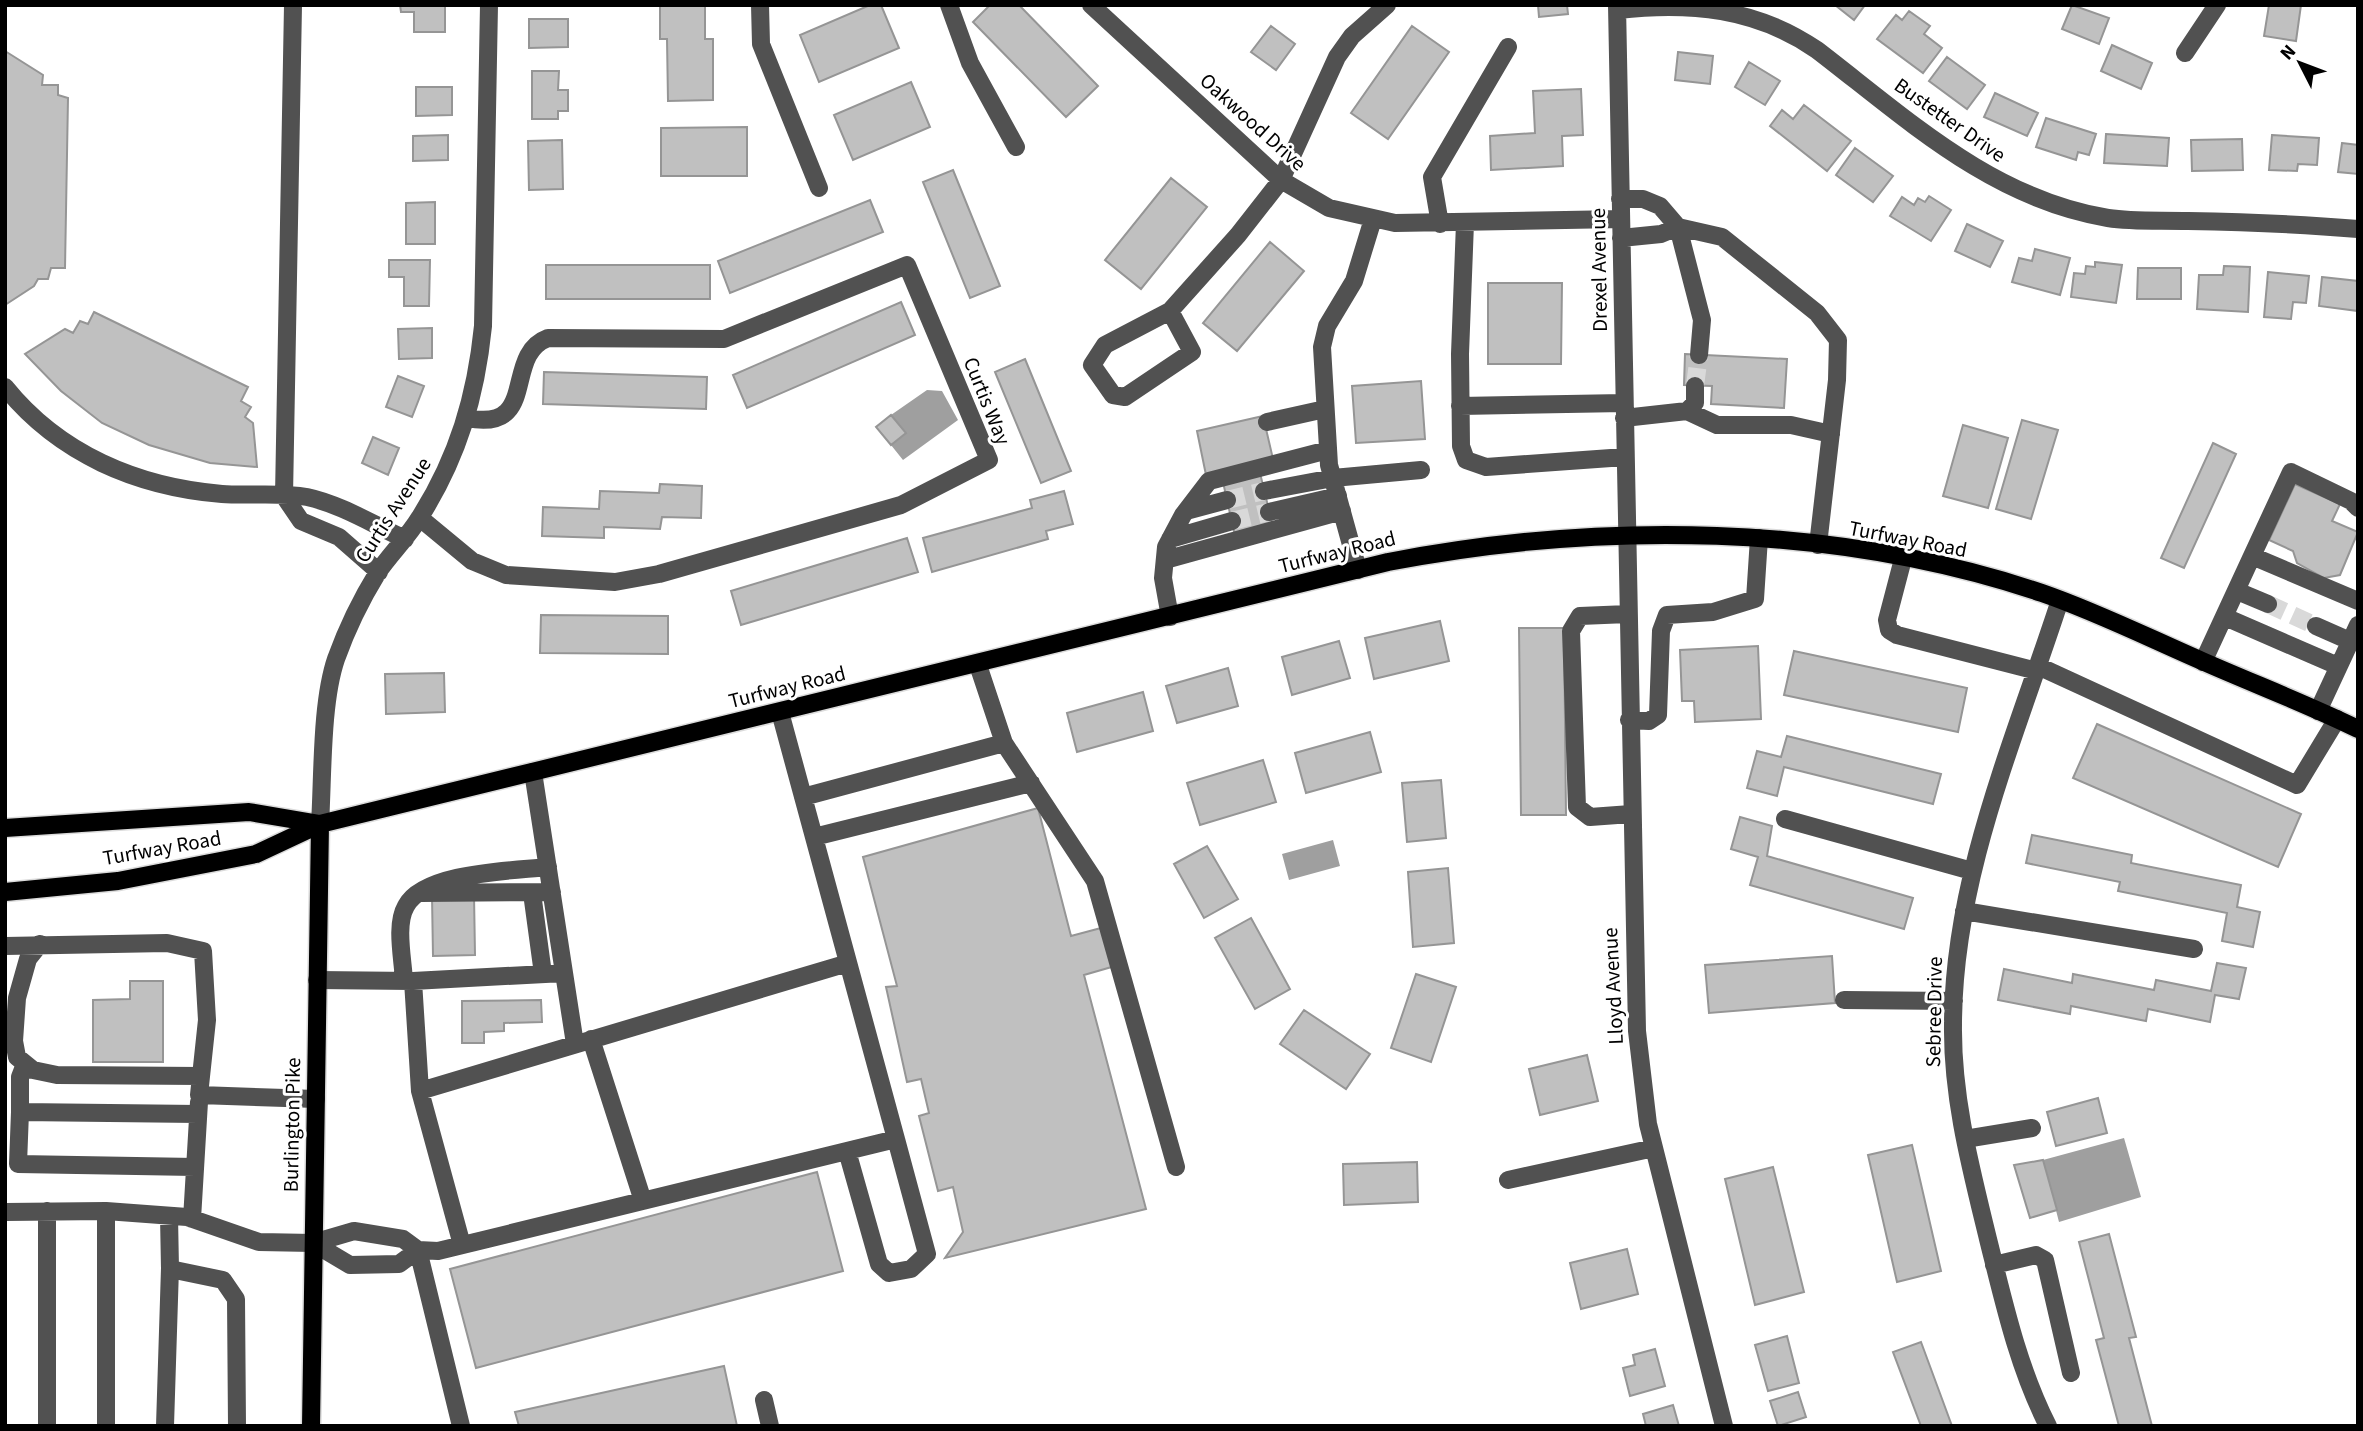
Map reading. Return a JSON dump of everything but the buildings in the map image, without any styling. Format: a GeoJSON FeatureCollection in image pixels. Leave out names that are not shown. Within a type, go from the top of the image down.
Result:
{"type":"FeatureCollection","features":[{"type":"Feature","properties":{"kind":"main road","name":"Turfway Road"},"geometry":{"type":"LineString","coordinates":[[5,892],[118,881],[256,854],[320,824],[1358,569],[1451,550],[1514,541],[1626,534],[1759,538],[1903,559],[2001,582],[2060,600],[2358,729]]}},
{"type":"Feature","properties":{"kind":"main road","name":"Turfway Road"},"geometry":{"type":"LineString","coordinates":[[5,828],[249,812],[320,824]]}},
{"type":"Feature","properties":{"kind":"main road","name":"Burlington Pike"},"geometry":{"type":"LineString","coordinates":[[311,1426],[320,824]]}},
{"type":"Feature","properties":{"kind":"street"},"geometry":{"type":"LineString","coordinates":[[293,5],[284,496],[301,521],[340,537],[379,572]]}},
{"type":"Feature","properties":{"kind":"street","name":"Curtis Avenue"},"geometry":{"type":"LineString","coordinates":[[320,824],[329,699],[336,659],[379,572],[420,518],[450,466],[467,418],[478,369],[482,326],[489,5]]}},
{"type":"Feature","properties":{"kind":"street"},"geometry":{"type":"LineString","coordinates":[[760,5],[761,44],[818,188]]}},
{"type":"Feature","properties":{"kind":"street"},"geometry":{"type":"LineString","coordinates":[[949,5],[970,63],[1016,147]]}},
{"type":"Feature","properties":{"kind":"street"},"geometry":{"type":"LineString","coordinates":[[1170,311],[1192,352],[1125,397],[1113,395],[1092,365],[1105,345],[1170,311],[1238,235],[1281,180],[1338,57],[1352,36],[1387,5]]}},
{"type":"Feature","properties":{"kind":"street","name":"Bustetter Drive"},"geometry":{"type":"LineString","coordinates":[[1617,7],[1689,5],[1714,8],[1768,23],[1817,50],[1957,158],[2024,195],[2067,209],[2110,219],[2304,224],[2358,229]]}},
{"type":"Feature","properties":{"kind":"street"},"geometry":{"type":"LineString","coordinates":[[2185,53],[2217,5]]}},
{"type":"Feature","properties":{"kind":"street","name":"Drexel Avenue"},"geometry":{"type":"LineString","coordinates":[[1617,7],[1626,534]]}},
{"type":"Feature","properties":{"kind":"street","name":"Oakwood Drive"},"geometry":{"type":"LineString","coordinates":[[1101,9],[1281,180],[1329,208],[1373,219],[1440,223],[1620,228],[1661,234],[1678,227]]}},
{"type":"Feature","properties":{"kind":"street"},"geometry":{"type":"LineString","coordinates":[[1440,223],[1432,177],[1507,47]]}},
{"type":"Feature","properties":{"kind":"street"},"geometry":{"type":"LineString","coordinates":[[1620,200],[1643,199],[1660,206],[1678,227],[1702,320],[1699,355]]}},
{"type":"Feature","properties":{"kind":"street"},"geometry":{"type":"LineString","coordinates":[[1358,569],[1328,450],[1322,346],[1327,326],[1354,281],[1373,219]]}},
{"type":"Feature","properties":{"kind":"street"},"geometry":{"type":"LineString","coordinates":[[1465,223],[1460,406],[1461,446],[1466,460],[1486,467],[1625,457]]}},
{"type":"Feature","properties":{"kind":"street"},"geometry":{"type":"LineString","coordinates":[[1678,227],[1722,237],[1816,313],[1838,340],[1818,545]]}},
{"type":"Feature","properties":{"kind":"street","name":"Curtis Way"},"geometry":{"type":"LineString","coordinates":[[420,518],[472,561],[506,575],[615,582],[659,574],[901,505],[989,460],[907,265],[724,339],[548,338],[534,347],[528,356],[512,407],[500,419],[485,422],[467,418]]}},
{"type":"Feature","properties":{"kind":"street"},"geometry":{"type":"LineString","coordinates":[[1687,411],[1695,403],[1695,386]]}},
{"type":"Feature","properties":{"kind":"street"},"geometry":{"type":"LineString","coordinates":[[5,387],[24,410],[65,443],[110,469],[164,487],[222,494],[307,497],[405,539]]}},
{"type":"Feature","properties":{"kind":"street"},"geometry":{"type":"LineString","coordinates":[[1460,406],[1687,411],[1717,425],[1791,425],[1830,434]]}},
{"type":"Feature","properties":{"kind":"street"},"geometry":{"type":"LineString","coordinates":[[1266,422],[1325,409]]}},
{"type":"Feature","properties":{"kind":"street"},"geometry":{"type":"LineString","coordinates":[[1170,617],[1163,578],[1170,539],[1209,481],[1328,450]]}},
{"type":"Feature","properties":{"kind":"street"},"geometry":{"type":"LineString","coordinates":[[1264,491],[1333,478],[1421,470]]}},
{"type":"Feature","properties":{"kind":"street"},"geometry":{"type":"LineString","coordinates":[[2203,662],[2291,472],[2351,501],[2358,508]]}},
{"type":"Feature","properties":{"kind":"street"},"geometry":{"type":"LineString","coordinates":[[1186,512],[1227,500]]}},
{"type":"Feature","properties":{"kind":"street"},"geometry":{"type":"LineString","coordinates":[[1269,512],[1340,504]]}},
{"type":"Feature","properties":{"kind":"street"},"geometry":{"type":"LineString","coordinates":[[1165,560],[1340,504]]}},
{"type":"Feature","properties":{"kind":"street"},"geometry":{"type":"LineString","coordinates":[[1170,539],[1232,522]]}},
{"type":"Feature","properties":{"kind":"street","name":"Lloyd Avenue"},"geometry":{"type":"LineString","coordinates":[[1626,534],[1637,1031],[1654,1148],[1724,1426]]}},
{"type":"Feature","properties":{"kind":"street"},"geometry":{"type":"LineString","coordinates":[[1629,720],[1649,721],[1658,715],[1661,631],[1667,615],[1713,612],[1755,598],[1759,538]]}},
{"type":"Feature","properties":{"kind":"street"},"geometry":{"type":"LineString","coordinates":[[2252,556],[2358,601]]}},
{"type":"Feature","properties":{"kind":"street"},"geometry":{"type":"LineString","coordinates":[[1903,559],[1887,620],[1889,630],[1897,635],[2037,669],[2297,785],[2337,719]]}},
{"type":"Feature","properties":{"kind":"street"},"geometry":{"type":"LineString","coordinates":[[2237,591],[2268,604]]}},
{"type":"Feature","properties":{"kind":"street","name":"Sebree Drive"},"geometry":{"type":"LineString","coordinates":[[2048,1426],[2029,1385],[1994,1265],[1965,1139],[1953,1054],[1955,962],[1972,871],[2060,600]]}},
{"type":"Feature","properties":{"kind":"street"},"geometry":{"type":"LineString","coordinates":[[1628,614],[1580,616],[1571,631],[1577,807],[1590,817],[1631,814]]}},
{"type":"Feature","properties":{"kind":"street"},"geometry":{"type":"LineString","coordinates":[[2225,617],[2339,666]]}},
{"type":"Feature","properties":{"kind":"street"},"geometry":{"type":"LineString","coordinates":[[2316,626],[2354,633],[2318,711]]}},
{"type":"Feature","properties":{"kind":"street"},"geometry":{"type":"LineString","coordinates":[[978,664],[1004,743],[1096,881],[1176,1167]]}},
{"type":"Feature","properties":{"kind":"street"},"geometry":{"type":"LineString","coordinates":[[780,712],[927,1254],[911,1269],[889,1273],[879,1264],[847,1151]]}},
{"type":"Feature","properties":{"kind":"street"},"geometry":{"type":"LineString","coordinates":[[803,797],[1004,743]]}},
{"type":"Feature","properties":{"kind":"street"},"geometry":{"type":"LineString","coordinates":[[533,772],[564,973],[583,1042],[643,1201]]}},
{"type":"Feature","properties":{"kind":"street"},"geometry":{"type":"LineString","coordinates":[[814,836],[1031,783]]}},
{"type":"Feature","properties":{"kind":"street"},"geometry":{"type":"LineString","coordinates":[[1786,819],[1972,871]]}},
{"type":"Feature","properties":{"kind":"street"},"geometry":{"type":"LineString","coordinates":[[462,1245],[420,1091],[402,923],[406,906],[418,893],[440,881],[548,866]]}},
{"type":"Feature","properties":{"kind":"street"},"geometry":{"type":"LineString","coordinates":[[418,893],[552,892]]}},
{"type":"Feature","properties":{"kind":"street"},"geometry":{"type":"LineString","coordinates":[[532,893],[543,974]]}},
{"type":"Feature","properties":{"kind":"street"},"geometry":{"type":"LineString","coordinates":[[1964,911],[2194,949]]}},
{"type":"Feature","properties":{"kind":"street"},"geometry":{"type":"LineString","coordinates":[[5,946],[167,943],[203,951],[207,1020],[192,1219]]}},
{"type":"Feature","properties":{"kind":"street"},"geometry":{"type":"LineString","coordinates":[[40,944],[28,959],[16,998],[14,1041],[18,1057],[25,1064],[33,1070],[57,1075],[201,1076]]}},
{"type":"Feature","properties":{"kind":"street"},"geometry":{"type":"LineString","coordinates":[[420,1091],[848,963]]}},
{"type":"Feature","properties":{"kind":"street"},"geometry":{"type":"LineString","coordinates":[[317,980],[409,981],[564,973]]}},
{"type":"Feature","properties":{"kind":"street"},"geometry":{"type":"LineString","coordinates":[[1844,1000],[1954,1001]]}},
{"type":"Feature","properties":{"kind":"street"},"geometry":{"type":"LineString","coordinates":[[25,1064],[20,1077],[18,1164],[195,1167]]}},
{"type":"Feature","properties":{"kind":"street"},"geometry":{"type":"LineString","coordinates":[[20,1112],[316,1099]]}},
{"type":"Feature","properties":{"kind":"street"},"geometry":{"type":"LineString","coordinates":[[1965,1139],[2032,1128]]}},
{"type":"Feature","properties":{"kind":"street"},"geometry":{"type":"LineString","coordinates":[[5,1212],[106,1210],[170,1216],[192,1219],[259,1241],[313,1243],[354,1231],[403,1239],[418,1250],[438,1251],[896,1139]]}},
{"type":"Feature","properties":{"kind":"street"},"geometry":{"type":"LineString","coordinates":[[1508,1180],[1654,1148]]}},
{"type":"Feature","properties":{"kind":"street"},"geometry":{"type":"LineString","coordinates":[[106,1210],[106,1426]]}},
{"type":"Feature","properties":{"kind":"street"},"geometry":{"type":"LineString","coordinates":[[47,1211],[47,1426]]}},
{"type":"Feature","properties":{"kind":"street"},"geometry":{"type":"LineString","coordinates":[[165,1426],[170,1216]]}},
{"type":"Feature","properties":{"kind":"street"},"geometry":{"type":"LineString","coordinates":[[313,1243],[350,1265],[399,1264],[418,1250]]}},
{"type":"Feature","properties":{"kind":"street"},"geometry":{"type":"LineString","coordinates":[[418,1250],[461,1426]]}},
{"type":"Feature","properties":{"kind":"street"},"geometry":{"type":"LineString","coordinates":[[1994,1265],[2036,1255],[2045,1260],[2071,1373]]}},
{"type":"Feature","properties":{"kind":"street"},"geometry":{"type":"LineString","coordinates":[[170,1268],[223,1280],[236,1299],[237,1426]]}},
{"type":"Feature","properties":{"kind":"street"},"geometry":{"type":"LineString","coordinates":[[764,1400],[770,1426]]}},
{"type":"Feature","properties":{"kind":"shaded area"},"geometry":{"type":"Polygon","coordinates":[[[927,390],[942,391],[958,420],[903,460],[891,445],[905,433],[891,415],[927,390]]]}},
{"type":"Feature","properties":{"kind":"shaded area"},"geometry":{"type":"Polygon","coordinates":[[[1333,840],[1340,866],[1289,880],[1282,854],[1333,840]]]}},
{"type":"Feature","properties":{"kind":"shaded area"},"geometry":{"type":"Polygon","coordinates":[[[2124,1138],[2141,1197],[2059,1222],[2043,1160],[2124,1138]]]}},
{"type":"Feature","properties":{"kind":"tunnel"},"geometry":{"type":"LineString","coordinates":[[1695,386],[1699,355]]}},
{"type":"Feature","properties":{"kind":"tunnel"},"geometry":{"type":"LineString","coordinates":[[1227,500],[1264,491]]}},
{"type":"Feature","properties":{"kind":"tunnel"},"geometry":{"type":"LineString","coordinates":[[1232,521],[1269,512]]}},
{"type":"Feature","properties":{"kind":"tunnel"},"geometry":{"type":"LineString","coordinates":[[2268,604],[2316,626]]}}]}
